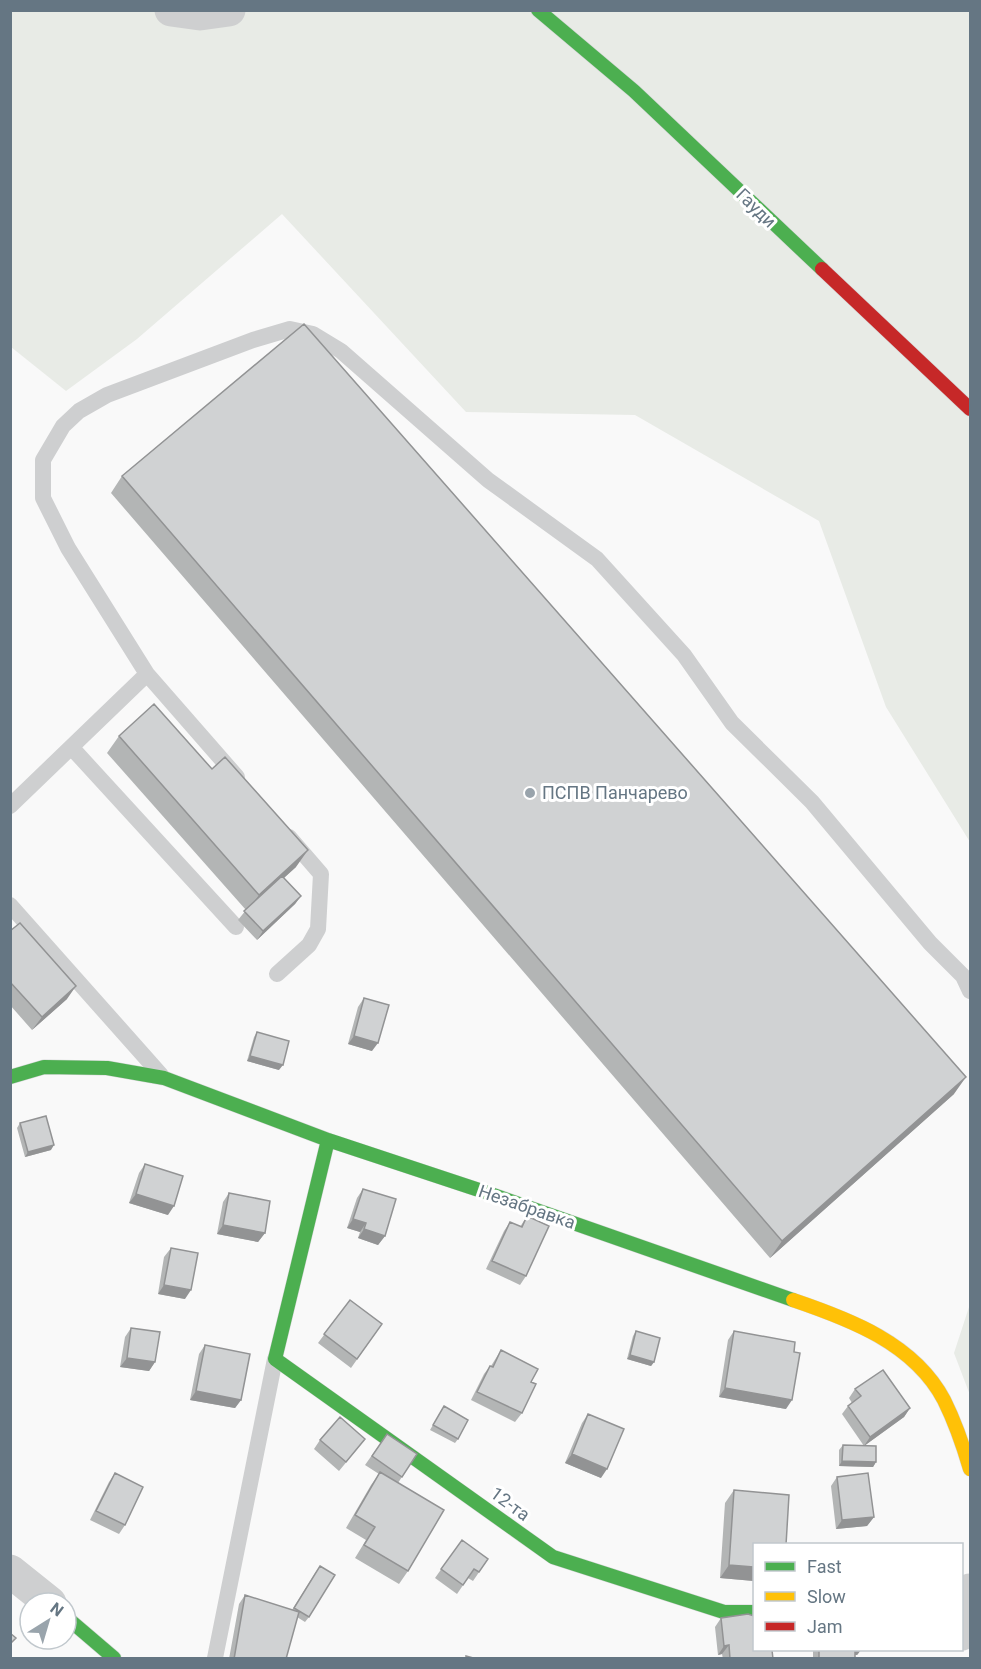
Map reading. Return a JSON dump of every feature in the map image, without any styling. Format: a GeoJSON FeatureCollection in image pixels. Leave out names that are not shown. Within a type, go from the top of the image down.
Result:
{"type":"FeatureCollection","features":[{"type":"Feature","properties":{"kind":"street"},"geometry":{"type":"LineString","coordinates":[[171,10],[200,14],[229,10]]}},
{"type":"Feature","properties":{"kind":"street","name":"Гауди"},"geometry":{"type":"LineString","coordinates":[[538,10],[634,91],[970,409]]}},
{"type":"Feature","properties":{"kind":"street","name":"Незабравка"},"geometry":{"type":"LineString","coordinates":[[10,1077],[44,1067],[107,1068],[164,1078],[327,1140],[482,1191],[831,1313],[883,1337],[921,1369],[943,1398],[959,1434],[970,1470]]}},
{"type":"Feature","properties":{"kind":"street"},"geometry":{"type":"LineString","coordinates":[[275,1359],[327,1140]]}},
{"type":"Feature","properties":{"kind":"street","name":"12-та"},"geometry":{"type":"LineString","coordinates":[[275,1359],[553,1557],[724,1612],[753,1612]]}},
{"type":"Feature","properties":{"kind":"street"},"geometry":{"type":"LineString","coordinates":[[10,1570],[35,1591]]}},
{"type":"Feature","properties":{"kind":"street"},"geometry":{"type":"LineString","coordinates":[[963,1629],[970,1590]]}},
{"type":"Feature","properties":{"kind":"street"},"geometry":{"type":"LineString","coordinates":[[78,1629],[103,1655]]}},
{"type":"Feature","properties":{"kind":"lane"},"geometry":{"type":"LineString","coordinates":[[245,787],[147,674],[68,548],[43,498],[43,460],[63,426],[78,411],[107,395],[290,328],[313,334],[340,351],[488,480],[597,559],[684,655],[732,723],[812,802],[930,943],[963,976],[970,991]]}},
{"type":"Feature","properties":{"kind":"lane"},"geometry":{"type":"LineString","coordinates":[[10,806],[147,674]]}},
{"type":"Feature","properties":{"kind":"lane"},"geometry":{"type":"LineString","coordinates":[[72,748],[236,927]]}},
{"type":"Feature","properties":{"kind":"lane"},"geometry":{"type":"LineString","coordinates":[[276,822],[321,874],[318,929],[309,945],[277,974]]}},
{"type":"Feature","properties":{"kind":"lane"},"geometry":{"type":"LineString","coordinates":[[10,905],[164,1078]]}},
{"type":"Feature","properties":{"kind":"lane"},"geometry":{"type":"LineString","coordinates":[[215,1659],[275,1359]]}},
{"type":"Feature","properties":{"kind":"shaded area"},"geometry":{"type":"Polygon","coordinates":[[[10,11],[970,11],[970,842],[886,707],[819,521],[635,415],[466,412],[282,214],[137,339],[66,391],[11,347],[10,11]]]}},
{"type":"Feature","properties":{"kind":"shaded area"},"geometry":{"type":"Polygon","coordinates":[[[970,1304],[970,1395],[954,1353],[970,1304]]]}},
{"type":"Feature","properties":{"kind":"building","name":"ПСПВ Панчарево"},"geometry":{"type":"Polygon","coordinates":[[[304,324],[966,1077],[782,1241],[122,476],[304,324]]]}},
{"type":"Feature","properties":{"kind":"building"},"geometry":{"type":"Polygon","coordinates":[[[154,704],[212,769],[225,757],[308,850],[259,895],[119,736],[154,704]]]}},
{"type":"Feature","properties":{"kind":"building"},"geometry":{"type":"Polygon","coordinates":[[[282,876],[301,896],[263,931],[244,911],[282,876]]]}},
{"type":"Feature","properties":{"kind":"building"},"geometry":{"type":"Polygon","coordinates":[[[20,923],[76,986],[42,1017],[10,982],[10,931],[20,923]]]}},
{"type":"Feature","properties":{"kind":"building"},"geometry":{"type":"Polygon","coordinates":[[[364,998],[389,1005],[378,1043],[354,1036],[364,998]]]}},
{"type":"Feature","properties":{"kind":"building"},"geometry":{"type":"Polygon","coordinates":[[[257,1032],[289,1041],[283,1065],[250,1056],[257,1032]]]}},
{"type":"Feature","properties":{"kind":"building"},"geometry":{"type":"Polygon","coordinates":[[[46,1116],[54,1145],[28,1152],[20,1123],[46,1116]]]}},
{"type":"Feature","properties":{"kind":"building"},"geometry":{"type":"Polygon","coordinates":[[[145,1164],[183,1176],[174,1206],[136,1194],[145,1164]]]}},
{"type":"Feature","properties":{"kind":"building"},"geometry":{"type":"Polygon","coordinates":[[[363,1189],[396,1199],[385,1236],[364,1229],[366,1223],[353,1219],[363,1189]]]}},
{"type":"Feature","properties":{"kind":"building"},"geometry":{"type":"Polygon","coordinates":[[[229,1193],[270,1201],[265,1233],[223,1225],[229,1193]]]}},
{"type":"Feature","properties":{"kind":"building"},"geometry":{"type":"Polygon","coordinates":[[[527,1216],[549,1226],[526,1276],[492,1261],[510,1222],[522,1227],[527,1216]]]}},
{"type":"Feature","properties":{"kind":"building"},"geometry":{"type":"Polygon","coordinates":[[[171,1248],[198,1253],[191,1290],[164,1285],[171,1248]]]}},
{"type":"Feature","properties":{"kind":"building"},"geometry":{"type":"Polygon","coordinates":[[[350,1300],[382,1324],[357,1359],[324,1334],[350,1300]]]}},
{"type":"Feature","properties":{"kind":"building"},"geometry":{"type":"Polygon","coordinates":[[[131,1328],[160,1332],[155,1362],[127,1358],[131,1328]]]}},
{"type":"Feature","properties":{"kind":"building"},"geometry":{"type":"Polygon","coordinates":[[[636,1331],[660,1338],[654,1362],[630,1355],[636,1331]]]}},
{"type":"Feature","properties":{"kind":"building"},"geometry":{"type":"Polygon","coordinates":[[[734,1331],[795,1342],[794,1352],[800,1353],[792,1400],[725,1388],[734,1331]]]}},
{"type":"Feature","properties":{"kind":"building"},"geometry":{"type":"Polygon","coordinates":[[[205,1345],[250,1354],[241,1400],[196,1391],[205,1345]]]}},
{"type":"Feature","properties":{"kind":"building"},"geometry":{"type":"Polygon","coordinates":[[[501,1350],[538,1369],[531,1382],[536,1384],[522,1413],[477,1392],[501,1350]]]}},
{"type":"Feature","properties":{"kind":"building"},"geometry":{"type":"Polygon","coordinates":[[[883,1370],[910,1408],[870,1437],[848,1406],[861,1396],[855,1389],[883,1370]]]}},
{"type":"Feature","properties":{"kind":"building"},"geometry":{"type":"Polygon","coordinates":[[[444,1406],[468,1420],[458,1439],[433,1425],[444,1406]]]}},
{"type":"Feature","properties":{"kind":"building"},"geometry":{"type":"Polygon","coordinates":[[[588,1414],[624,1429],[607,1469],[572,1454],[588,1414]]]}},
{"type":"Feature","properties":{"kind":"building"},"geometry":{"type":"Polygon","coordinates":[[[340,1417],[365,1439],[346,1462],[320,1440],[340,1417]]]}},
{"type":"Feature","properties":{"kind":"building"},"geometry":{"type":"Polygon","coordinates":[[[387,1434],[417,1454],[402,1477],[372,1456],[387,1434]]]}},
{"type":"Feature","properties":{"kind":"building"},"geometry":{"type":"Polygon","coordinates":[[[843,1445],[876,1446],[876,1462],[842,1461],[843,1445]]]}},
{"type":"Feature","properties":{"kind":"building"},"geometry":{"type":"Polygon","coordinates":[[[380,1472],[444,1510],[408,1571],[364,1545],[375,1527],[355,1515],[380,1472]]]}},
{"type":"Feature","properties":{"kind":"building"},"geometry":{"type":"Polygon","coordinates":[[[115,1473],[143,1487],[125,1525],[96,1511],[115,1473]]]}},
{"type":"Feature","properties":{"kind":"building"},"geometry":{"type":"Polygon","coordinates":[[[868,1473],[874,1517],[842,1520],[837,1477],[868,1473]]]}},
{"type":"Feature","properties":{"kind":"building"},"geometry":{"type":"Polygon","coordinates":[[[734,1490],[789,1495],[786,1543],[753,1543],[753,1567],[729,1565],[734,1490]]]}},
{"type":"Feature","properties":{"kind":"building"},"geometry":{"type":"Polygon","coordinates":[[[462,1540],[488,1559],[479,1572],[474,1569],[463,1585],[441,1569],[462,1540]]]}},
{"type":"Feature","properties":{"kind":"building"},"geometry":{"type":"Polygon","coordinates":[[[320,1566],[335,1575],[309,1617],[294,1608],[320,1566]]]}},
{"type":"Feature","properties":{"kind":"building"},"geometry":{"type":"Polygon","coordinates":[[[245,1595],[299,1612],[286,1659],[234,1659],[245,1595]]]}},
{"type":"Feature","properties":{"kind":"building"},"geometry":{"type":"Polygon","coordinates":[[[748,1614],[753,1616],[753,1651],[772,1651],[773,1659],[730,1659],[729,1645],[724,1646],[721,1618],[748,1614]]]}},
{"type":"Feature","properties":{"kind":"building"},"geometry":{"type":"Polygon","coordinates":[[[10,1633],[16,1638],[10,1644],[10,1633]]]}},
{"type":"Feature","properties":{"kind":"building"},"geometry":{"type":"Polygon","coordinates":[[[819,1651],[855,1651],[855,1659],[819,1659],[819,1651]]]}},
{"type":"Feature","properties":{"kind":"traffic: fast"},"geometry":{"type":"LineString","coordinates":[[538,10],[634,91],[822,269]]}},
{"type":"Feature","properties":{"kind":"traffic: fast"},"geometry":{"type":"LineString","coordinates":[[10,1077],[44,1067],[107,1068],[164,1078],[328,1140],[482,1191],[793,1300]]}},
{"type":"Feature","properties":{"kind":"traffic: fast"},"geometry":{"type":"LineString","coordinates":[[328,1140],[275,1359],[553,1557],[724,1612],[753,1612]]}},
{"type":"Feature","properties":{"kind":"traffic: fast"},"geometry":{"type":"LineString","coordinates":[[78,1627],[114,1658]]}},
{"type":"Feature","properties":{"kind":"traffic: slow"},"geometry":{"type":"LineString","coordinates":[[793,1300],[857,1325],[898,1348],[916,1363],[944,1400],[959,1434],[970,1469]]}},
{"type":"Feature","properties":{"kind":"traffic: jam"},"geometry":{"type":"LineString","coordinates":[[822,269],[970,409]]}},
{"type":"Feature","properties":{"kind":"place","name":"ПСПВ Панчарево"},"geometry":{"type":"Point","coordinates":[530,793]}}]}
